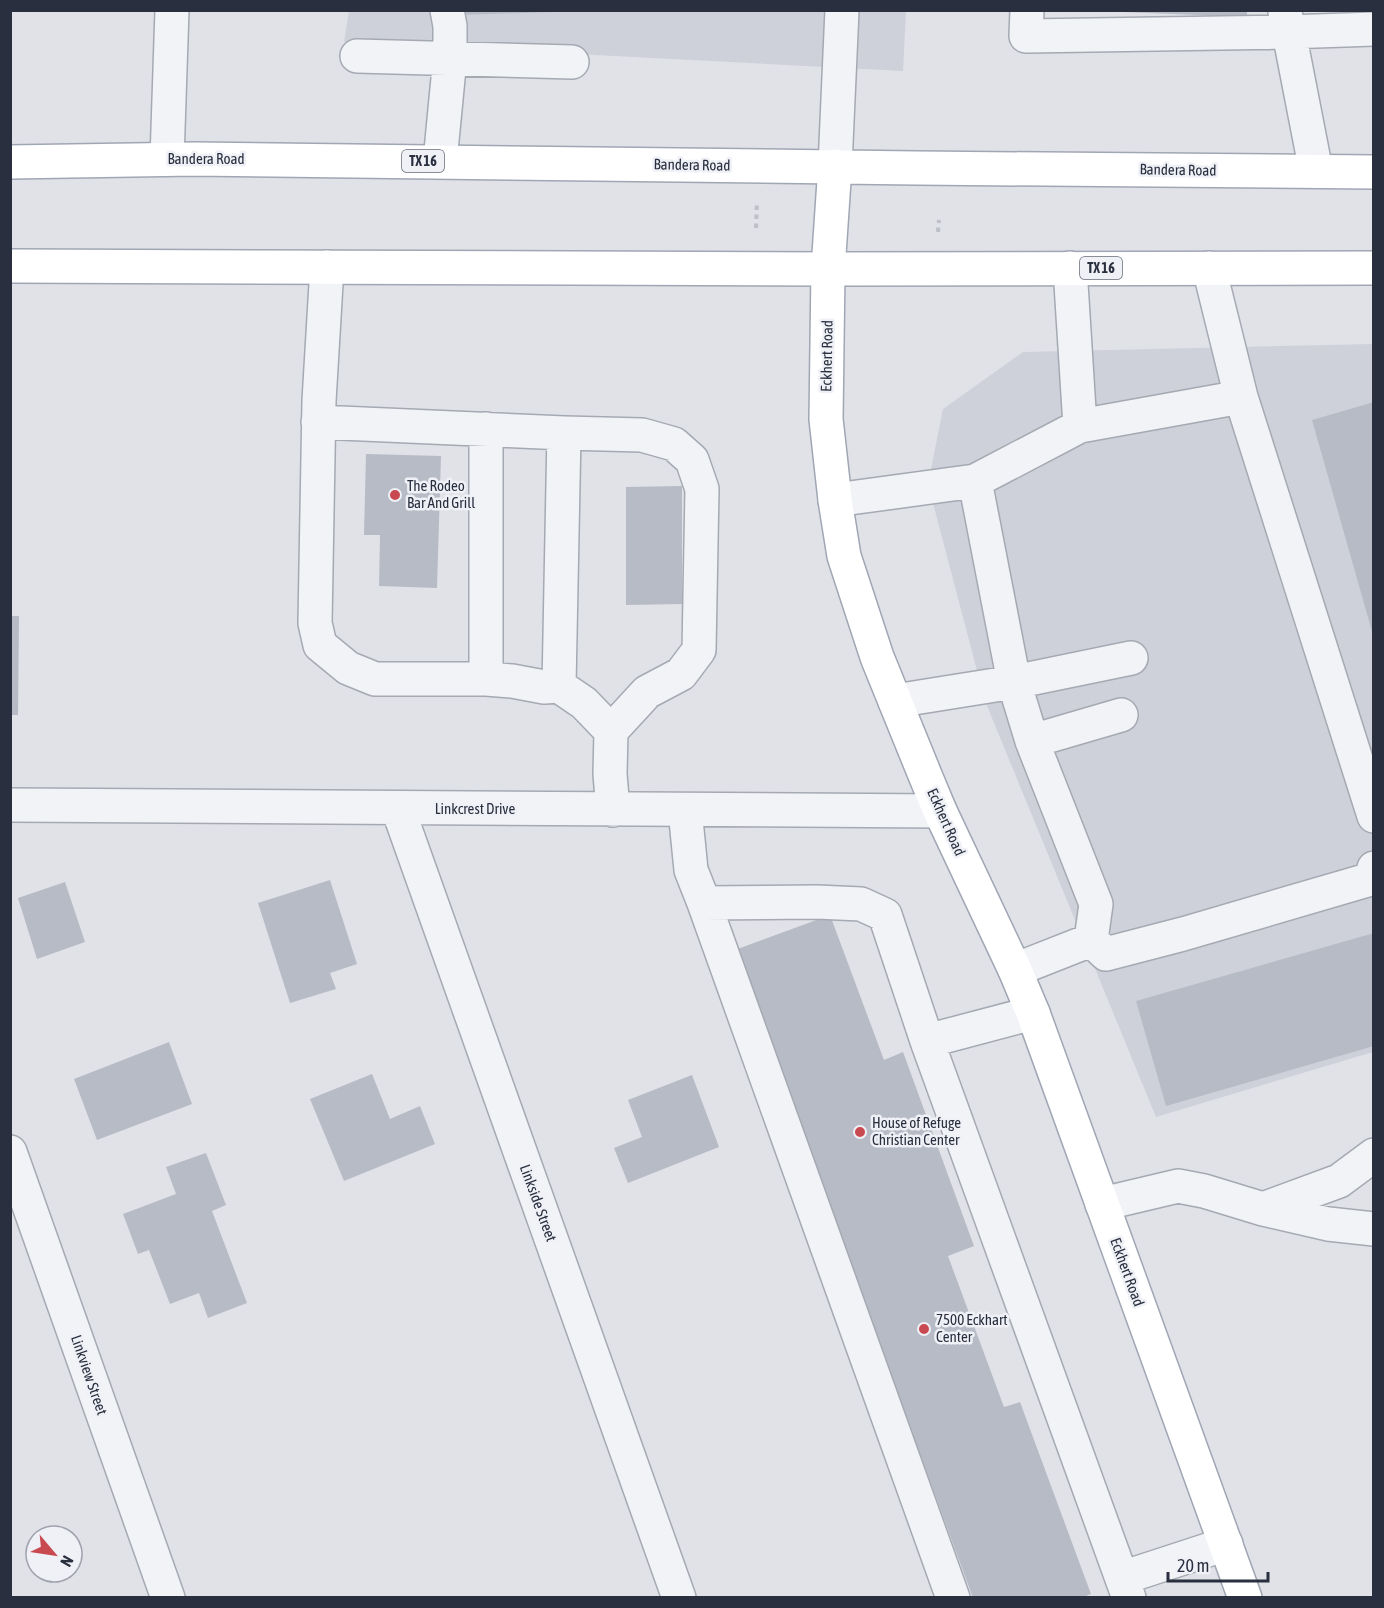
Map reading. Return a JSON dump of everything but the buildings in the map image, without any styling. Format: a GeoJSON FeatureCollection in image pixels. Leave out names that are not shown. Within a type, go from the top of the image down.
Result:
{"type":"FeatureCollection","features":[{"type":"Feature","properties":{"kind":"main road","name":"Bandera Road"},"geometry":{"type":"LineString","coordinates":[[10,162],[167,159],[440,161],[1374,172]]}},
{"type":"Feature","properties":{"kind":"main road","name":"Eckhert Road"},"geometry":{"type":"LineString","coordinates":[[835,166],[828,269],[826,419],[844,556],[877,657],[940,811],[1033,1013],[1245,1598]]}},
{"type":"Feature","properties":{"kind":"main road","name":"TX 16"},"geometry":{"type":"LineString","coordinates":[[10,266],[828,269],[1374,268]]}},
{"type":"Feature","properties":{"kind":"street"},"geometry":{"type":"LineString","coordinates":[[167,159],[172,10]]}},
{"type":"Feature","properties":{"kind":"street"},"geometry":{"type":"LineString","coordinates":[[440,161],[450,58],[450,26],[447,10]]}},
{"type":"Feature","properties":{"kind":"street","name":"Eckhert Road"},"geometry":{"type":"LineString","coordinates":[[835,166],[842,10]]}},
{"type":"Feature","properties":{"kind":"street"},"geometry":{"type":"LineString","coordinates":[[1027,10],[1026,36],[1286,21],[1374,29]]}},
{"type":"Feature","properties":{"kind":"street"},"geometry":{"type":"LineString","coordinates":[[1286,21],[1316,171]]}},
{"type":"Feature","properties":{"kind":"street"},"geometry":{"type":"LineString","coordinates":[[357,56],[572,62]]}},
{"type":"Feature","properties":{"kind":"street"},"geometry":{"type":"LineString","coordinates":[[327,267],[318,422],[315,623],[320,645],[348,668],[375,679],[486,679],[544,687],[560,686],[584,703],[611,731]]}},
{"type":"Feature","properties":{"kind":"street"},"geometry":{"type":"LineString","coordinates":[[1070,268],[1080,426]]}},
{"type":"Feature","properties":{"kind":"street"},"geometry":{"type":"LineString","coordinates":[[1209,268],[1242,397],[1374,816]]}},
{"type":"Feature","properties":{"kind":"street"},"geometry":{"type":"LineString","coordinates":[[835,500],[975,481],[1080,426],[1242,397]]}},
{"type":"Feature","properties":{"kind":"street"},"geometry":{"type":"LineString","coordinates":[[318,422],[642,435],[674,444],[693,460],[702,489],[699,650],[681,674],[647,692],[611,731],[610,774],[614,810]]}},
{"type":"Feature","properties":{"kind":"street"},"geometry":{"type":"LineString","coordinates":[[486,429],[486,679]]}},
{"type":"Feature","properties":{"kind":"street"},"geometry":{"type":"LineString","coordinates":[[560,686],[564,433]]}},
{"type":"Feature","properties":{"kind":"street"},"geometry":{"type":"LineString","coordinates":[[975,481],[1014,682],[1032,741],[1096,904],[1091,940]]}},
{"type":"Feature","properties":{"kind":"street"},"geometry":{"type":"LineString","coordinates":[[895,701],[1014,682],[1131,658]]}},
{"type":"Feature","properties":{"kind":"street"},"geometry":{"type":"LineString","coordinates":[[1032,741],[1121,715]]}},
{"type":"Feature","properties":{"kind":"street","name":"Linkcrest Drive"},"geometry":{"type":"LineString","coordinates":[[10,805],[940,811]]}},
{"type":"Feature","properties":{"kind":"street","name":"Linkside Street"},"geometry":{"type":"LineString","coordinates":[[398,809],[679,1598]]}},
{"type":"Feature","properties":{"kind":"street"},"geometry":{"type":"LineString","coordinates":[[685,810],[691,870],[953,1598]]}},
{"type":"Feature","properties":{"kind":"street"},"geometry":{"type":"LineString","coordinates":[[1091,940],[1107,954],[1371,879],[1374,868]]}},
{"type":"Feature","properties":{"kind":"street"},"geometry":{"type":"LineString","coordinates":[[704,903],[861,904],[885,915],[927,1041],[1126,1588],[1226,1544]]}},
{"type":"Feature","properties":{"kind":"street"},"geometry":{"type":"LineString","coordinates":[[1015,970],[1091,940]]}},
{"type":"Feature","properties":{"kind":"street"},"geometry":{"type":"LineString","coordinates":[[927,1041],[1033,1013]]}},
{"type":"Feature","properties":{"kind":"street","name":"Linkview Street"},"geometry":{"type":"LineString","coordinates":[[10,1152],[168,1598]]}},
{"type":"Feature","properties":{"kind":"street"},"geometry":{"type":"LineString","coordinates":[[1263,1209],[1339,1181],[1374,1155]]}},
{"type":"Feature","properties":{"kind":"street"},"geometry":{"type":"LineString","coordinates":[[1102,1204],[1178,1186],[1328,1224],[1374,1229]]}},
{"type":"Feature","properties":{"kind":"path"},"geometry":{"type":"LineString","coordinates":[[756,228],[757,201]]}},
{"type":"Feature","properties":{"kind":"path"},"geometry":{"type":"LineString","coordinates":[[938,232],[939,220]]}},
{"type":"Feature","properties":{"kind":"shaded area"},"geometry":{"type":"Polygon","coordinates":[[[349,11],[906,11],[903,71],[344,42],[349,11]]]}},
{"type":"Feature","properties":{"kind":"shaded area"},"geometry":{"type":"Polygon","coordinates":[[[1373,344],[1373,1052],[1156,1117],[985,701],[928,484],[943,409],[1023,352],[1373,344]]]}},
{"type":"Feature","properties":{"kind":"place","name":"The Rodeo Bar And Grill"},"geometry":{"type":"Point","coordinates":[395,495]}},
{"type":"Feature","properties":{"kind":"place","name":"House of Refuge Christian Center"},"geometry":{"type":"Point","coordinates":[860,1132]}},
{"type":"Feature","properties":{"kind":"place","name":"7500 Eckhart Center"},"geometry":{"type":"Point","coordinates":[924,1329]}}]}
